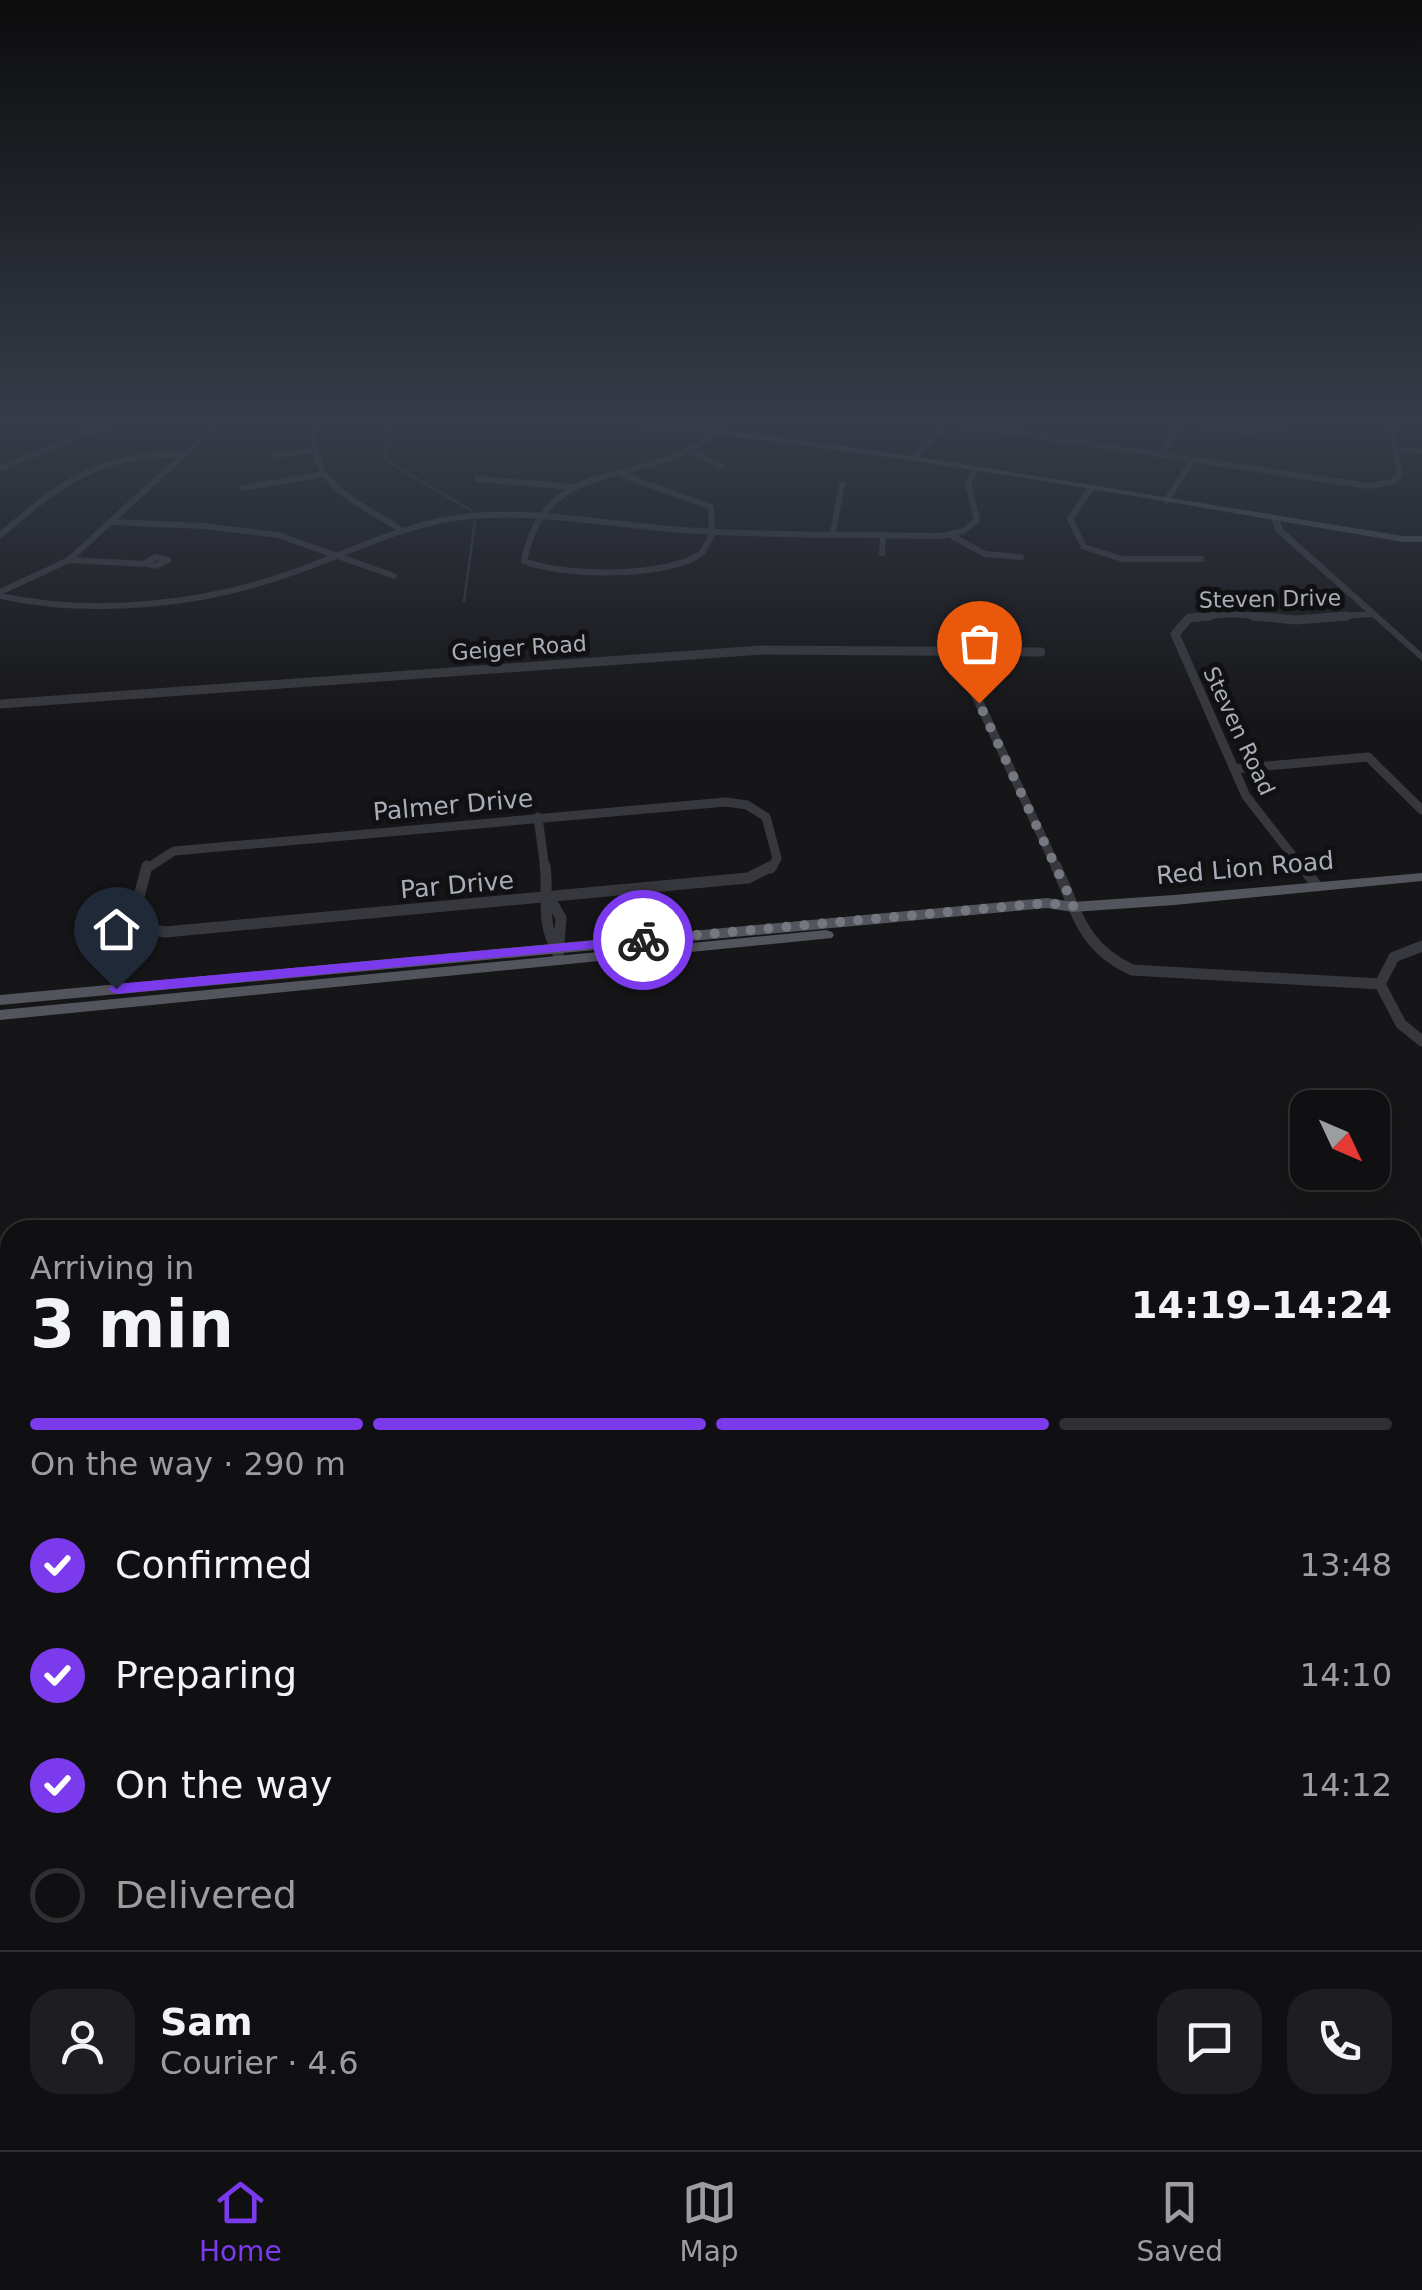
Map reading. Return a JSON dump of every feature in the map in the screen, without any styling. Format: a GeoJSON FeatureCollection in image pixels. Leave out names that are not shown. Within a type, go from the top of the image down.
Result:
{"type":"FeatureCollection","features":[{"type":"Feature","properties":{"kind":"main road"},"geometry":{"type":"LineString","coordinates":[[1314,524],[1422,541]]}},
{"type":"Feature","properties":{"kind":"main road","name":"Red Lion Road"},"geometry":{"type":"LineString","coordinates":[[0,1000],[1052,914],[1074,906],[1422,876]]}},
{"type":"Feature","properties":{"kind":"main road","name":"Red Lion Road"},"geometry":{"type":"LineString","coordinates":[[0,1016],[558,956]]}},
{"type":"Feature","properties":{"kind":"street"},"geometry":{"type":"LineString","coordinates":[[0,594],[70,560],[109,524]]}},
{"type":"Feature","properties":{"kind":"street"},"geometry":{"type":"LineString","coordinates":[[155,524],[242,529],[297,539],[394,576]]}},
{"type":"Feature","properties":{"kind":"street"},"geometry":{"type":"LineString","coordinates":[[393,524],[398,528]]}},
{"type":"Feature","properties":{"kind":"street"},"geometry":{"type":"LineString","coordinates":[[0,594],[71,604],[185,597],[264,582],[398,528],[421,524]]}},
{"type":"Feature","properties":{"kind":"street"},"geometry":{"type":"LineString","coordinates":[[539,524],[524,556],[532,566],[563,571],[669,564],[700,555],[713,531],[712,524]]}},
{"type":"Feature","properties":{"kind":"street"},"geometry":{"type":"LineString","coordinates":[[632,524],[713,531],[883,535],[950,534],[971,524]]}},
{"type":"Feature","properties":{"kind":"street"},"geometry":{"type":"LineString","coordinates":[[833,533],[835,524]]}},
{"type":"Feature","properties":{"kind":"street"},"geometry":{"type":"LineString","coordinates":[[1072,524],[1082,545],[1114,558],[1201,559]]}},
{"type":"Feature","properties":{"kind":"street"},"geometry":{"type":"LineString","coordinates":[[1277,524],[1422,658]]}},
{"type":"Feature","properties":{"kind":"street"},"geometry":{"type":"LineString","coordinates":[[950,534],[985,554],[1021,557]]}},
{"type":"Feature","properties":{"kind":"street"},"geometry":{"type":"LineString","coordinates":[[882,553],[883,535]]}},
{"type":"Feature","properties":{"kind":"street"},"geometry":{"type":"LineString","coordinates":[[70,560],[146,564]]}},
{"type":"Feature","properties":{"kind":"street","name":"Steven Drive"},"geometry":{"type":"LineString","coordinates":[[1175,634],[1189,618],[1208,615],[1296,620],[1372,614]]}},
{"type":"Feature","properties":{"kind":"street","name":"Steven Road"},"geometry":{"type":"LineString","coordinates":[[1175,634],[1246,796],[1317,886]]}},
{"type":"Feature","properties":{"kind":"street","name":"Geiger Road"},"geometry":{"type":"LineString","coordinates":[[0,704],[762,650],[1042,652]]}},
{"type":"Feature","properties":{"kind":"street"},"geometry":{"type":"LineString","coordinates":[[956,653],[1074,906],[1104,957],[1132,970],[1380,984]]}},
{"type":"Feature","properties":{"kind":"street"},"geometry":{"type":"LineString","coordinates":[[1234,769],[1368,756],[1422,810]]}},
{"type":"Feature","properties":{"kind":"street","name":"Palmer Drive"},"geometry":{"type":"LineString","coordinates":[[145,928],[134,915],[147,865],[188,848],[726,802],[748,805],[766,817],[777,858],[770,870]]}},
{"type":"Feature","properties":{"kind":"street"},"geometry":{"type":"LineString","coordinates":[[538,818],[549,897],[545,908],[550,942],[558,956]]}},
{"type":"Feature","properties":{"kind":"street","name":"Par Drive"},"geometry":{"type":"LineString","coordinates":[[145,928],[164,932],[549,897],[748,878],[770,870]]}},
{"type":"Feature","properties":{"kind":"street"},"geometry":{"type":"LineString","coordinates":[[1422,946],[1400,950],[1387,960],[1380,984],[1408,1033],[1422,1041]]}},
{"type":"Feature","properties":{"kind":"waterway"},"geometry":{"type":"LineString","coordinates":[[464,601],[475,524]]}},
{"type":"Feature","properties":{"kind":"way so far"},"geometry":{"type":"LineString","coordinates":[[643,940],[1047,903],[1074,906],[979,703]]}},
{"type":"Feature","properties":{"kind":"route"},"geometry":{"type":"LineString","coordinates":[[116,989],[643,940]]}}]}
